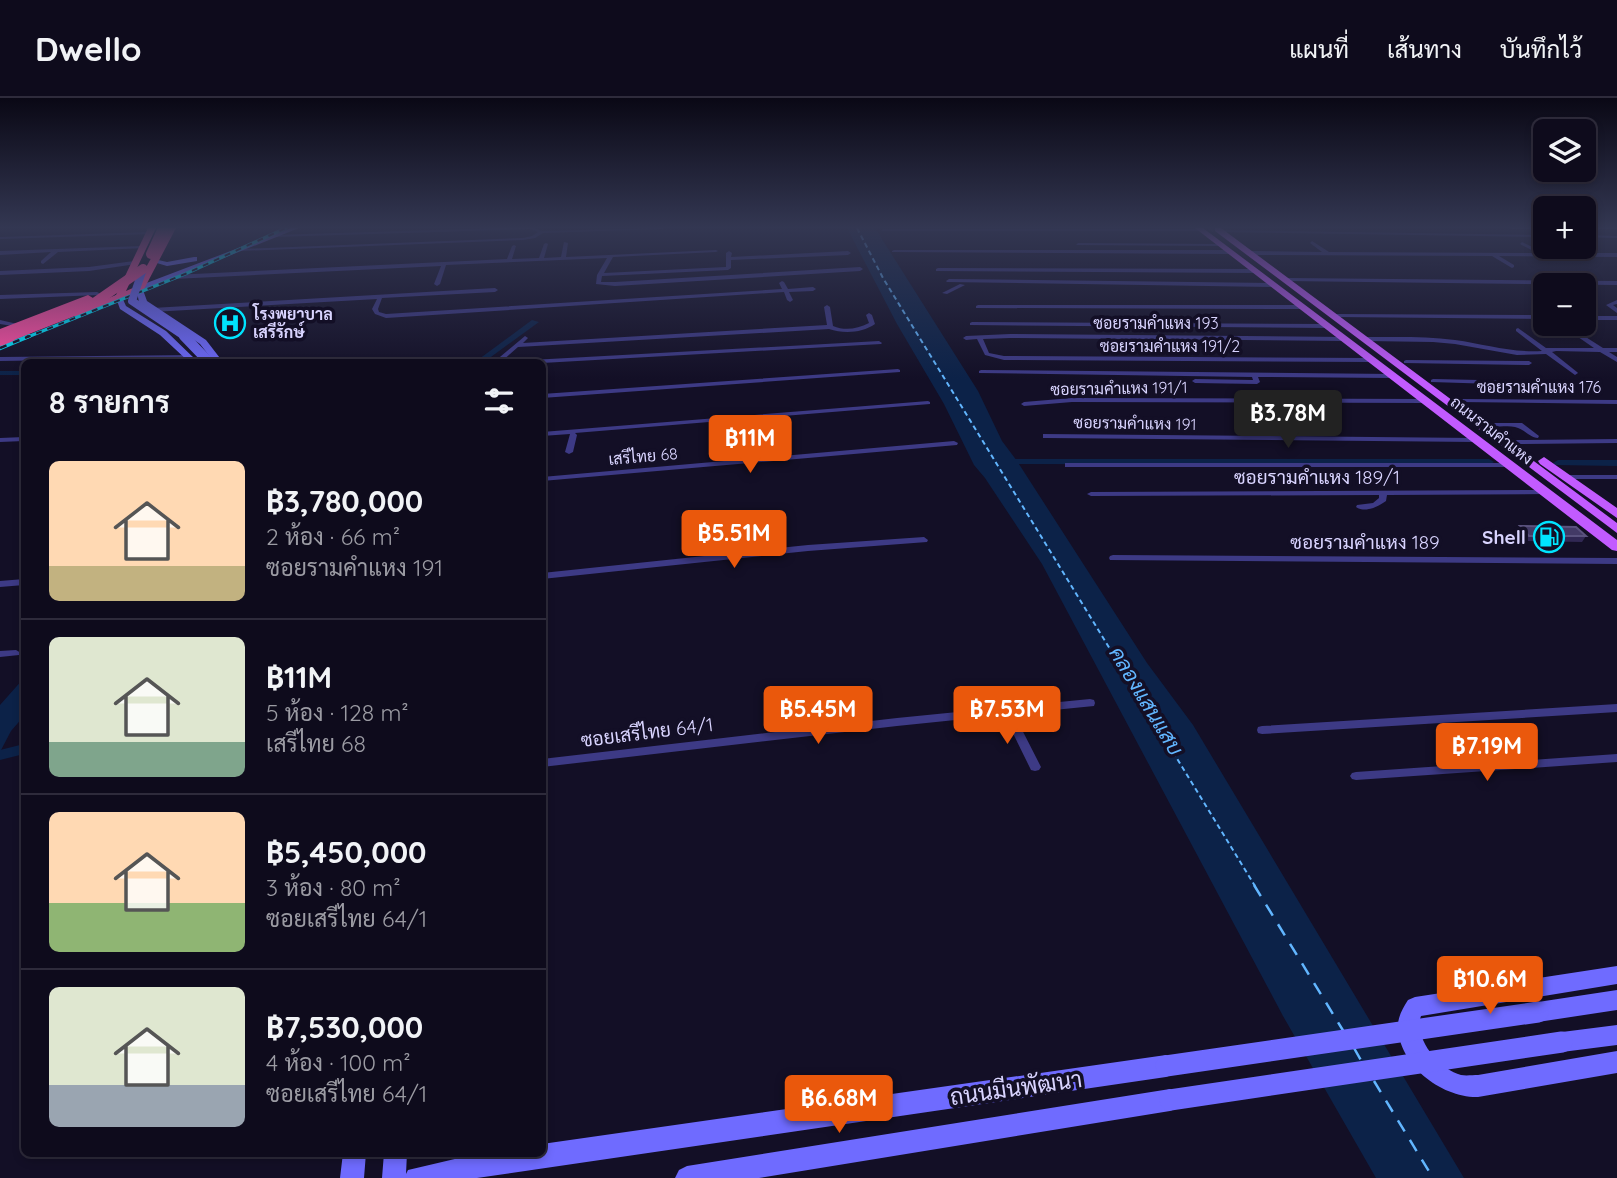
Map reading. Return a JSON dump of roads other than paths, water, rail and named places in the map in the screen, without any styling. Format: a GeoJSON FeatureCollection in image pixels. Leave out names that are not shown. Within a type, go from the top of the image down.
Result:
{"type":"FeatureCollection","features":[{"type":"Feature","properties":{"kind":"highway"},"geometry":{"type":"LineString","coordinates":[[0,338],[19,325],[97,294],[128,278]]}},
{"type":"Feature","properties":{"kind":"highway"},"geometry":{"type":"LineString","coordinates":[[0,338],[103,298],[133,278]]}},
{"type":"Feature","properties":{"kind":"highway"},"geometry":{"type":"LineString","coordinates":[[0,338],[17,338],[74,315],[120,293],[135,278]]}},
{"type":"Feature","properties":{"kind":"highway"},"geometry":{"type":"LineString","coordinates":[[0,338],[120,293],[135,278]]}},
{"type":"Feature","properties":{"kind":"highway"},"geometry":{"type":"LineString","coordinates":[[74,315],[100,310],[127,310]]}},
{"type":"Feature","properties":{"kind":"main road"},"geometry":{"type":"LineString","coordinates":[[139,278],[132,301],[188,339],[206,359]]}},
{"type":"Feature","properties":{"kind":"main road"},"geometry":{"type":"LineString","coordinates":[[141,278],[141,299],[150,308],[202,342],[216,359]]}},
{"type":"Feature","properties":{"kind":"main road"},"geometry":{"type":"LineString","coordinates":[[150,308],[152,294],[172,278]]}},
{"type":"Feature","properties":{"kind":"main road","name":"ถนนรามคำแหง"},"geometry":{"type":"LineString","coordinates":[[1265,278],[1617,547]]}},
{"type":"Feature","properties":{"kind":"main road","name":"ถนนรามคำแหง"},"geometry":{"type":"LineString","coordinates":[[1288,280],[1598,518],[1617,536]]}},
{"type":"Feature","properties":{"kind":"main road"},"geometry":{"type":"LineString","coordinates":[[120,293],[127,310],[168,337],[191,359]]}},
{"type":"Feature","properties":{"kind":"main road"},"geometry":{"type":"LineString","coordinates":[[168,337],[187,332]]}},
{"type":"Feature","properties":{"kind":"main road","name":"ถนนรามคำแหง"},"geometry":{"type":"LineString","coordinates":[[1346,339],[1389,365],[1598,518],[1617,529]]}},
{"type":"Feature","properties":{"kind":"main road","name":"ถนนรามคำแหง"},"geometry":{"type":"LineString","coordinates":[[1367,339],[1406,362],[1617,514]]}},
{"type":"Feature","properties":{"kind":"main road"},"geometry":{"type":"LineString","coordinates":[[1617,975],[1415,1007],[1409,1015],[1408,1025],[1409,1038],[1418,1052],[1434,1069],[1457,1085],[1478,1086],[1617,1062]]}},
{"type":"Feature","properties":{"kind":"main road","name":"ถนนมีนพัฒนา"},"geometry":{"type":"LineString","coordinates":[[546,1155],[1617,1000]]}},
{"type":"Feature","properties":{"kind":"main road","name":"ถนนมีนพัฒนา"},"geometry":{"type":"LineString","coordinates":[[687,1178],[1170,1100],[1617,1035]]}},
{"type":"Feature","properties":{"kind":"main road"},"geometry":{"type":"LineString","coordinates":[[352,1178],[355,1157]]}},
{"type":"Feature","properties":{"kind":"main road"},"geometry":{"type":"LineString","coordinates":[[394,1178],[396,1157]]}},
{"type":"Feature","properties":{"kind":"main road"},"geometry":{"type":"LineString","coordinates":[[487,1157],[506,1161]]}},
{"type":"Feature","properties":{"kind":"main road","name":"ถนนมีนพัฒนา"},"geometry":{"type":"LineString","coordinates":[[416,1178],[534,1157]]}},
{"type":"Feature","properties":{"kind":"street"},"geometry":{"type":"LineString","coordinates":[[437,284],[439,278]]}},
{"type":"Feature","properties":{"kind":"street"},"geometry":{"type":"LineString","coordinates":[[599,278],[598,282],[615,284],[706,278]]}},
{"type":"Feature","properties":{"kind":"street"},"geometry":{"type":"LineString","coordinates":[[1288,280],[1617,283]]}},
{"type":"Feature","properties":{"kind":"street"},"geometry":{"type":"LineString","coordinates":[[949,281],[1273,285]]}},
{"type":"Feature","properties":{"kind":"street"},"geometry":{"type":"LineString","coordinates":[[782,283],[790,300]]}},
{"type":"Feature","properties":{"kind":"street"},"geometry":{"type":"LineString","coordinates":[[945,293],[958,286],[998,286],[1011,283]]}},
{"type":"Feature","properties":{"kind":"street"},"geometry":{"type":"LineString","coordinates":[[380,297],[374,309],[376,313],[386,316],[814,289]]}},
{"type":"Feature","properties":{"kind":"street"},"geometry":{"type":"LineString","coordinates":[[150,308],[495,290]]}},
{"type":"Feature","properties":{"kind":"street"},"geometry":{"type":"LineString","coordinates":[[0,297],[97,294]]}},
{"type":"Feature","properties":{"kind":"street"},"geometry":{"type":"LineString","coordinates":[[1617,302],[1609,305],[1617,311]]}},
{"type":"Feature","properties":{"kind":"street"},"geometry":{"type":"LineString","coordinates":[[827,307],[830,327]]}},
{"type":"Feature","properties":{"kind":"street"},"geometry":{"type":"LineString","coordinates":[[978,307],[1304,307]]}},
{"type":"Feature","properties":{"kind":"street"},"geometry":{"type":"LineString","coordinates":[[178,316],[184,308]]}},
{"type":"Feature","properties":{"kind":"street"},"geometry":{"type":"LineString","coordinates":[[517,345],[830,327],[840,330],[868,327],[872,324],[869,315]]}},
{"type":"Feature","properties":{"kind":"street"},"geometry":{"type":"LineString","coordinates":[[1337,316],[1533,317]]}},
{"type":"Feature","properties":{"kind":"street"},"geometry":{"type":"LineString","coordinates":[[1596,318],[1617,318]]}},
{"type":"Feature","properties":{"kind":"street"},"geometry":{"type":"LineString","coordinates":[[0,322],[19,325]]}},
{"type":"Feature","properties":{"kind":"street"},"geometry":{"type":"LineString","coordinates":[[971,324],[1329,326]]}},
{"type":"Feature","properties":{"kind":"street"},"geometry":{"type":"LineString","coordinates":[[1518,330],[1539,348]]}},
{"type":"Feature","properties":{"kind":"street"},"geometry":{"type":"LineString","coordinates":[[1581,336],[1617,360]]}},
{"type":"Feature","properties":{"kind":"street"},"geometry":{"type":"LineString","coordinates":[[501,359],[525,338]]}},
{"type":"Feature","properties":{"kind":"street","name":"ซอยรามคำแหง 193"},"geometry":{"type":"LineString","coordinates":[[966,338],[1346,339]]}},
{"type":"Feature","properties":{"kind":"street","name":"ซอยรามคำแหง 191/2"},"geometry":{"type":"LineString","coordinates":[[979,338],[987,354],[1004,358],[1372,360]]}},
{"type":"Feature","properties":{"kind":"street"},"geometry":{"type":"LineString","coordinates":[[1367,339],[1441,340],[1482,346],[1539,348],[1550,351],[1575,373]]}},
{"type":"Feature","properties":{"kind":"street"},"geometry":{"type":"LineString","coordinates":[[546,361],[879,343]]}},
{"type":"Feature","properties":{"kind":"street"},"geometry":{"type":"LineString","coordinates":[[1482,346],[1496,350],[1617,350]]}},
{"type":"Feature","properties":{"kind":"street"},"geometry":{"type":"LineString","coordinates":[[0,359],[21,359]]}},
{"type":"Feature","properties":{"kind":"street"},"geometry":{"type":"LineString","coordinates":[[1406,362],[1529,363]]}},
{"type":"Feature","properties":{"kind":"street"},"geometry":{"type":"LineString","coordinates":[[546,396],[898,371]]}},
{"type":"Feature","properties":{"kind":"street"},"geometry":{"type":"LineString","coordinates":[[981,372],[1393,376]]}},
{"type":"Feature","properties":{"kind":"street"},"geometry":{"type":"LineString","coordinates":[[1195,381],[1255,382],[1258,380],[1254,374]]}},
{"type":"Feature","properties":{"kind":"street"},"geometry":{"type":"LineString","coordinates":[[1433,381],[1526,383]]}},
{"type":"Feature","properties":{"kind":"street","name":"ซอยรามคำแหง 191/1"},"geometry":{"type":"LineString","coordinates":[[1024,404],[1072,400],[1425,401]]}},
{"type":"Feature","properties":{"kind":"street","name":"ซอยรามคำแหง 176"},"geometry":{"type":"LineString","coordinates":[[1461,401],[1617,402]]}},
{"type":"Feature","properties":{"kind":"street"},"geometry":{"type":"LineString","coordinates":[[546,436],[928,404]]}},
{"type":"Feature","properties":{"kind":"street"},"geometry":{"type":"LineString","coordinates":[[546,436],[703,425]]}},
{"type":"Feature","properties":{"kind":"street"},"geometry":{"type":"LineString","coordinates":[[1494,425],[1519,425],[1535,436]]}},
{"type":"Feature","properties":{"kind":"street"},"geometry":{"type":"LineString","coordinates":[[569,452],[573,435]]}},
{"type":"Feature","properties":{"kind":"street","name":"ซอยรามคำแหง 191"},"geometry":{"type":"LineString","coordinates":[[1045,436],[1476,440]]}},
{"type":"Feature","properties":{"kind":"street"},"geometry":{"type":"LineString","coordinates":[[0,440],[21,439]]}},
{"type":"Feature","properties":{"kind":"street"},"geometry":{"type":"LineString","coordinates":[[1516,442],[1617,441]]}},
{"type":"Feature","properties":{"kind":"street","name":"เสรีไทย 68"},"geometry":{"type":"LineString","coordinates":[[546,479],[954,443]]}},
{"type":"Feature","properties":{"kind":"street"},"geometry":{"type":"LineString","coordinates":[[1068,465],[1508,465]]}},
{"type":"Feature","properties":{"kind":"street"},"geometry":{"type":"LineString","coordinates":[[1567,477],[1617,477]]}},
{"type":"Feature","properties":{"kind":"street","name":"ซอยรามคำแหง 189/1"},"geometry":{"type":"LineString","coordinates":[[1091,494],[1544,492]]}},
{"type":"Feature","properties":{"kind":"street"},"geometry":{"type":"LineString","coordinates":[[1360,507],[1380,503],[1383,493]]}},
{"type":"Feature","properties":{"kind":"street"},"geometry":{"type":"LineString","coordinates":[[546,576],[808,548],[924,540]]}},
{"type":"Feature","properties":{"kind":"street","name":"ซอยรามคำแหง 189"},"geometry":{"type":"LineString","coordinates":[[1113,558],[1617,561]]}},
{"type":"Feature","properties":{"kind":"street"},"geometry":{"type":"LineString","coordinates":[[0,584],[21,582]]}},
{"type":"Feature","properties":{"kind":"street"},"geometry":{"type":"LineString","coordinates":[[0,654],[16,653]]}},
{"type":"Feature","properties":{"kind":"street","name":"ซอยเสรีไทย 64/1"},"geometry":{"type":"LineString","coordinates":[[546,763],[1090,703]]}},
{"type":"Feature","properties":{"kind":"street"},"geometry":{"type":"LineString","coordinates":[[1262,730],[1617,708]]}},
{"type":"Feature","properties":{"kind":"street"},"geometry":{"type":"LineString","coordinates":[[1007,711],[1035,768]]}},
{"type":"Feature","properties":{"kind":"street"},"geometry":{"type":"LineString","coordinates":[[1356,776],[1617,758]]}},
{"type":"Feature","properties":{"kind":"water","name":"คลองแสนแสบ"},"geometry":{"type":"Polygon","coordinates":[[[873,278],[907,278],[978,391],[1002,441],[1147,663],[1193,725],[1464,1178],[1376,1178],[1283,1016],[1042,564],[974,465],[944,404],[873,278]]]}},
{"type":"Feature","properties":{"kind":"water"},"geometry":{"type":"Polygon","coordinates":[[[21,681],[21,719],[11,731],[0,752],[0,705],[21,681]]]}},
{"type":"Feature","properties":{"kind":"waterway"},"geometry":{"type":"LineString","coordinates":[[483,359],[535,322]]}},
{"type":"Feature","properties":{"kind":"waterway"},"geometry":{"type":"LineString","coordinates":[[0,373],[21,373]]}},
{"type":"Feature","properties":{"kind":"waterway"},"geometry":{"type":"LineString","coordinates":[[1002,462],[1489,462]]}},
{"type":"Feature","properties":{"kind":"waterway"},"geometry":{"type":"LineString","coordinates":[[1558,463],[1617,463]]}},
{"type":"Feature","properties":{"kind":"waterway"},"geometry":{"type":"LineString","coordinates":[[0,755],[21,750]]}},
{"type":"Feature","properties":{"kind":"railway"},"geometry":{"type":"LineString","coordinates":[[25,338],[174,278]]}},
{"type":"Feature","properties":{"kind":"railway"},"geometry":{"type":"LineString","coordinates":[[0,348],[29,336]]}},
{"type":"Feature","properties":{"kind":"place","name":"โรงพยาบาล เสรีรักษ์"},"geometry":{"type":"Point","coordinates":[230,323]}},
{"type":"Feature","properties":{"kind":"place","name":"Shell"},"geometry":{"type":"Point","coordinates":[1549,537]}}]}
